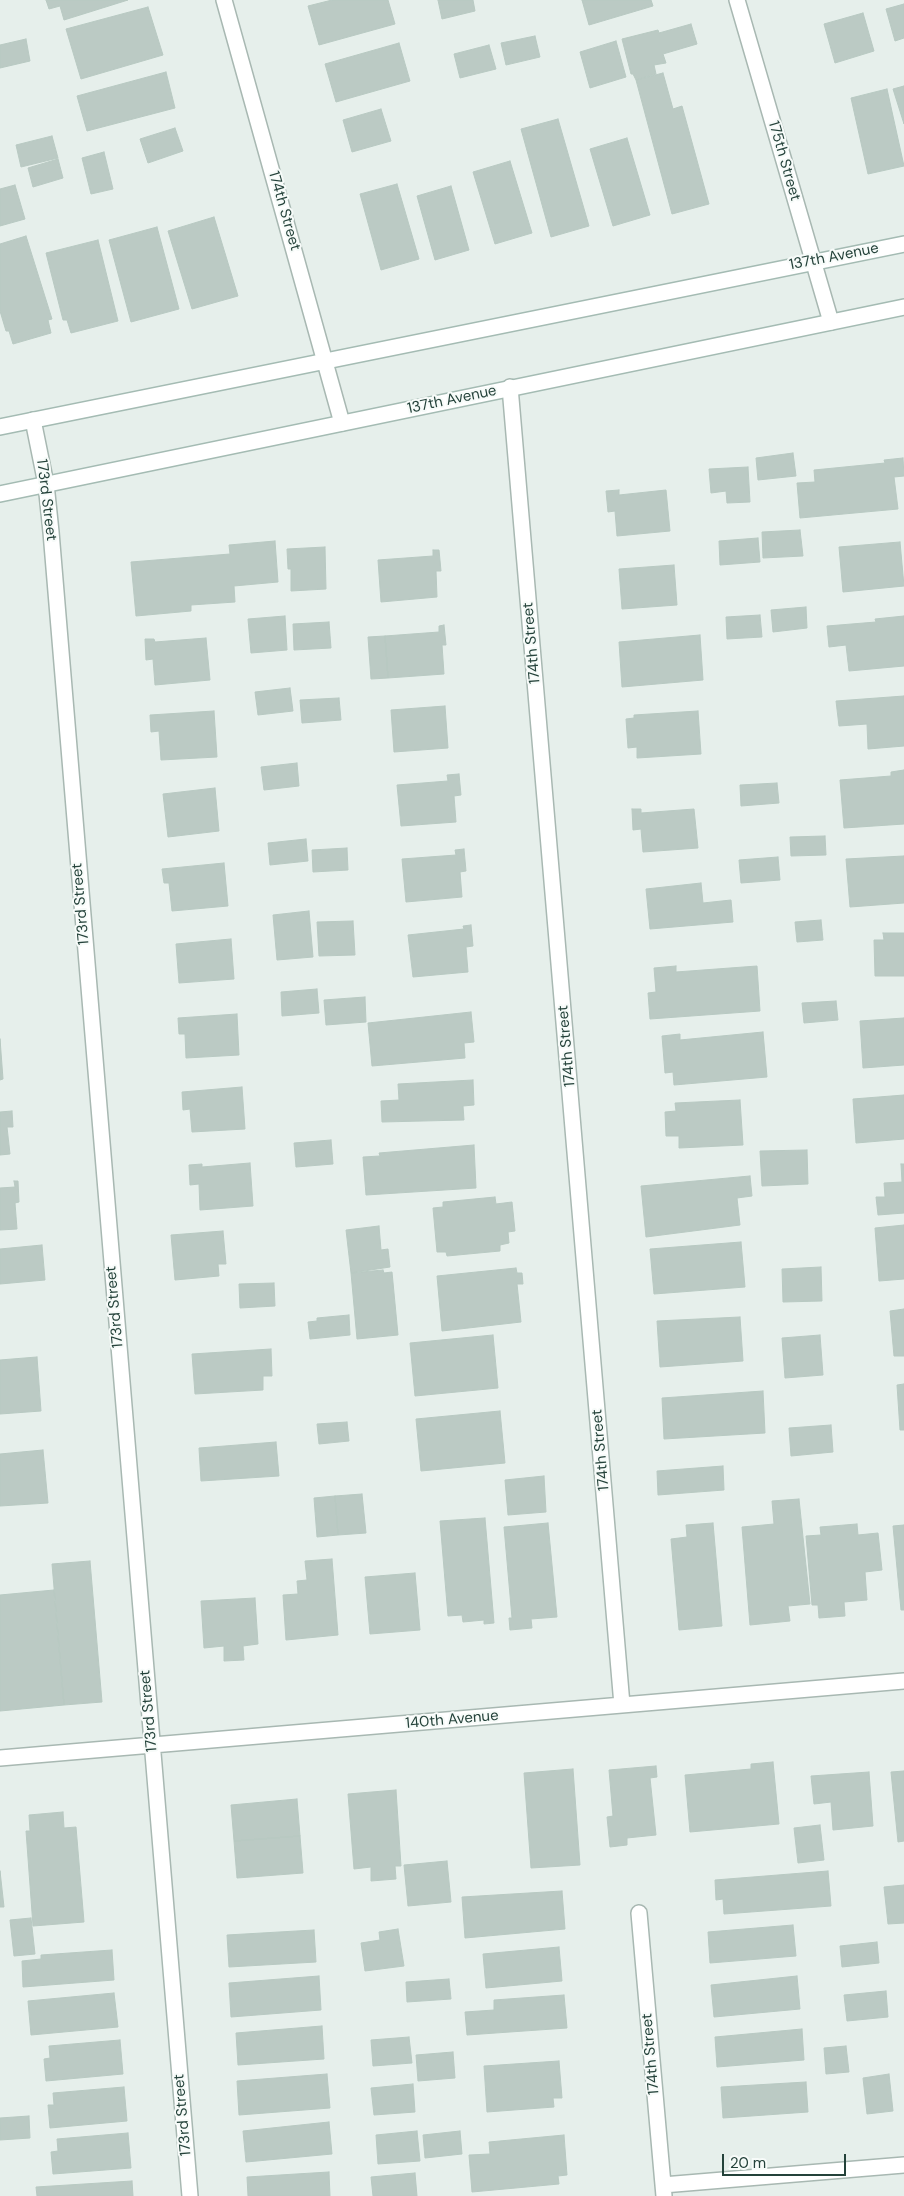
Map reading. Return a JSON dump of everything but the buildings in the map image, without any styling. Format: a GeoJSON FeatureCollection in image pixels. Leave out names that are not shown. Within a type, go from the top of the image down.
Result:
{"type":"FeatureCollection","features":[{"type":"Feature","properties":{"kind":"street","name":"174th Street"},"geometry":{"type":"LineString","coordinates":[[224,0],[326,360],[342,423]]}},
{"type":"Feature","properties":{"kind":"street","name":"175th Street"},"geometry":{"type":"LineString","coordinates":[[737,0],[831,322]]}},
{"type":"Feature","properties":{"kind":"street","name":"137th Avenue"},"geometry":{"type":"LineString","coordinates":[[0,427],[904,244]]}},
{"type":"Feature","properties":{"kind":"street","name":"137th Avenue"},"geometry":{"type":"LineString","coordinates":[[0,494],[904,307]]}},
{"type":"Feature","properties":{"kind":"street","name":"174th Street"},"geometry":{"type":"LineString","coordinates":[[510,387],[622,1706]]}},
{"type":"Feature","properties":{"kind":"street","name":"173rd Street"},"geometry":{"type":"LineString","coordinates":[[33,420],[46,484],[190,2196]]}},
{"type":"Feature","properties":{"kind":"street","name":"140th Avenue"},"geometry":{"type":"LineString","coordinates":[[0,1758],[904,1681]]}},
{"type":"Feature","properties":{"kind":"street","name":"174th Street"},"geometry":{"type":"LineString","coordinates":[[639,1912],[663,2191]]}},
{"type":"Feature","properties":{"kind":"street"},"geometry":{"type":"LineString","coordinates":[[663,2191],[904,2165]]}}]}
